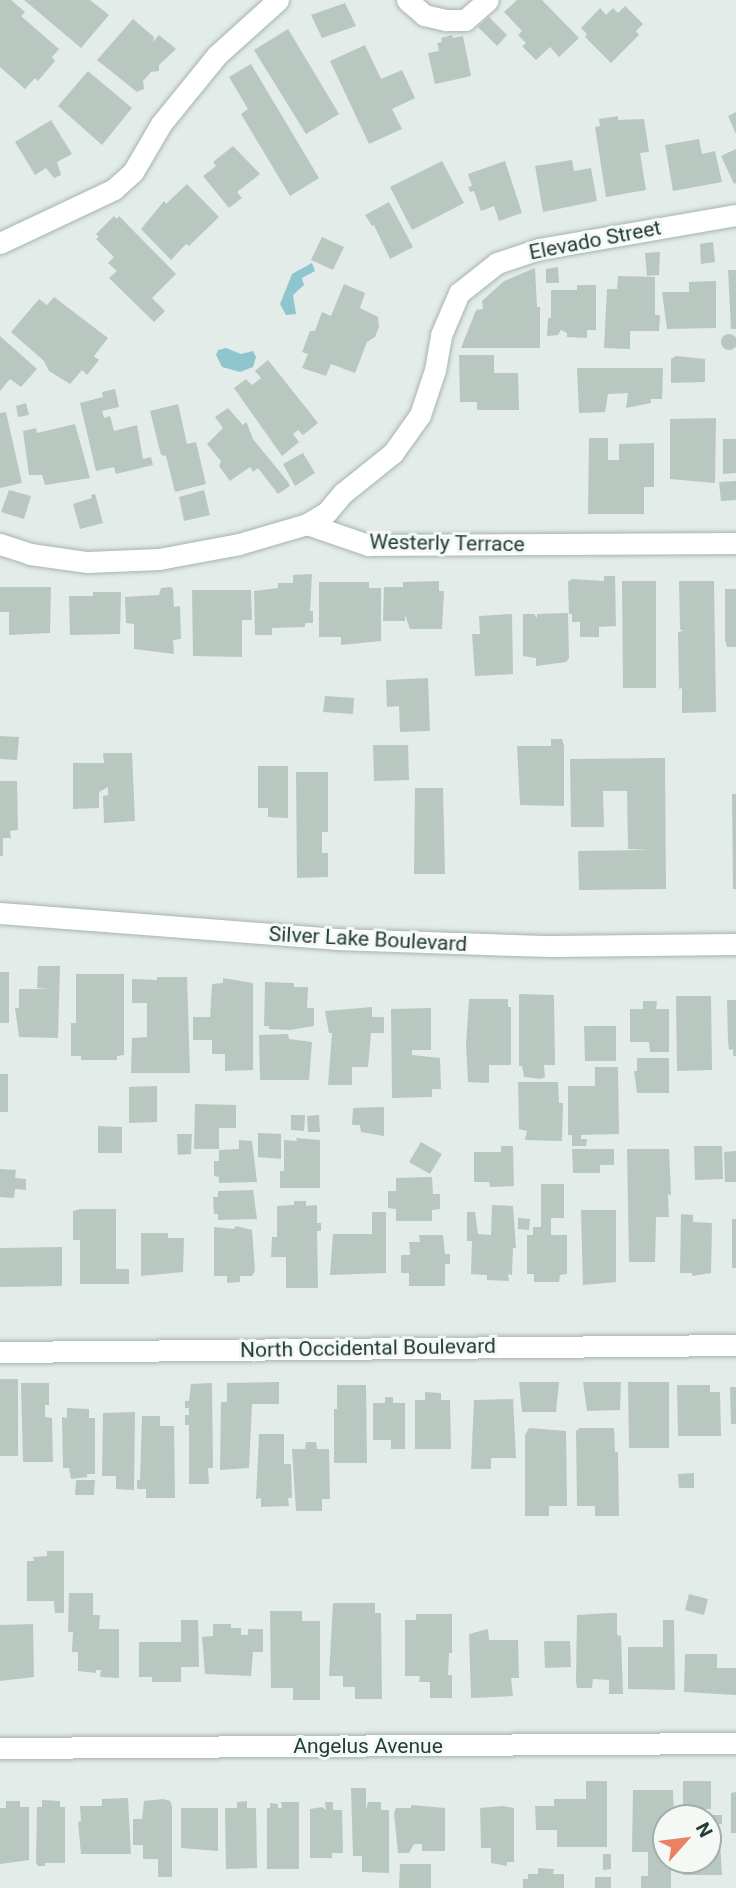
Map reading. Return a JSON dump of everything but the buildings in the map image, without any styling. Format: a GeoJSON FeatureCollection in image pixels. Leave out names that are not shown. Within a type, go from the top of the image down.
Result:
{"type":"FeatureCollection","features":[{"type":"Feature","properties":{"kind":"street"},"geometry":{"type":"LineString","coordinates":[[0,243],[114,189],[133,172],[160,124],[217,55],[278,0]]}},
{"type":"Feature","properties":{"kind":"street"},"geometry":{"type":"LineString","coordinates":[[408,0],[424,15],[446,20],[465,20],[488,0]]}},
{"type":"Feature","properties":{"kind":"street","name":"Elevado Street"},"geometry":{"type":"LineString","coordinates":[[307,524],[327,512],[343,493],[393,453],[421,415],[435,370],[441,335],[459,293],[497,263],[539,249],[736,215]]}},
{"type":"Feature","properties":{"kind":"street"},"geometry":{"type":"LineString","coordinates":[[0,544],[30,554],[87,562],[159,559],[239,544],[307,524]]}},
{"type":"Feature","properties":{"kind":"street","name":"Westerly Terrace"},"geometry":{"type":"LineString","coordinates":[[307,524],[368,545],[736,543]]}},
{"type":"Feature","properties":{"kind":"street","name":"Silver Lake Boulevard"},"geometry":{"type":"LineString","coordinates":[[0,913],[336,939],[551,946],[736,944]]}},
{"type":"Feature","properties":{"kind":"street","name":"North Occidental Boulevard"},"geometry":{"type":"LineString","coordinates":[[0,1352],[736,1345]]}},
{"type":"Feature","properties":{"kind":"street","name":"Angelus Avenue"},"geometry":{"type":"LineString","coordinates":[[0,1748],[736,1744]]}},
{"type":"Feature","properties":{"kind":"water"},"geometry":{"type":"Polygon","coordinates":[[[312,263],[315,271],[302,278],[304,285],[293,295],[296,314],[286,315],[280,304],[292,274],[312,263]]]}},
{"type":"Feature","properties":{"kind":"water"},"geometry":{"type":"Polygon","coordinates":[[[226,348],[241,354],[253,351],[256,357],[253,367],[240,372],[222,367],[216,355],[218,350],[226,348]]]}}]}
